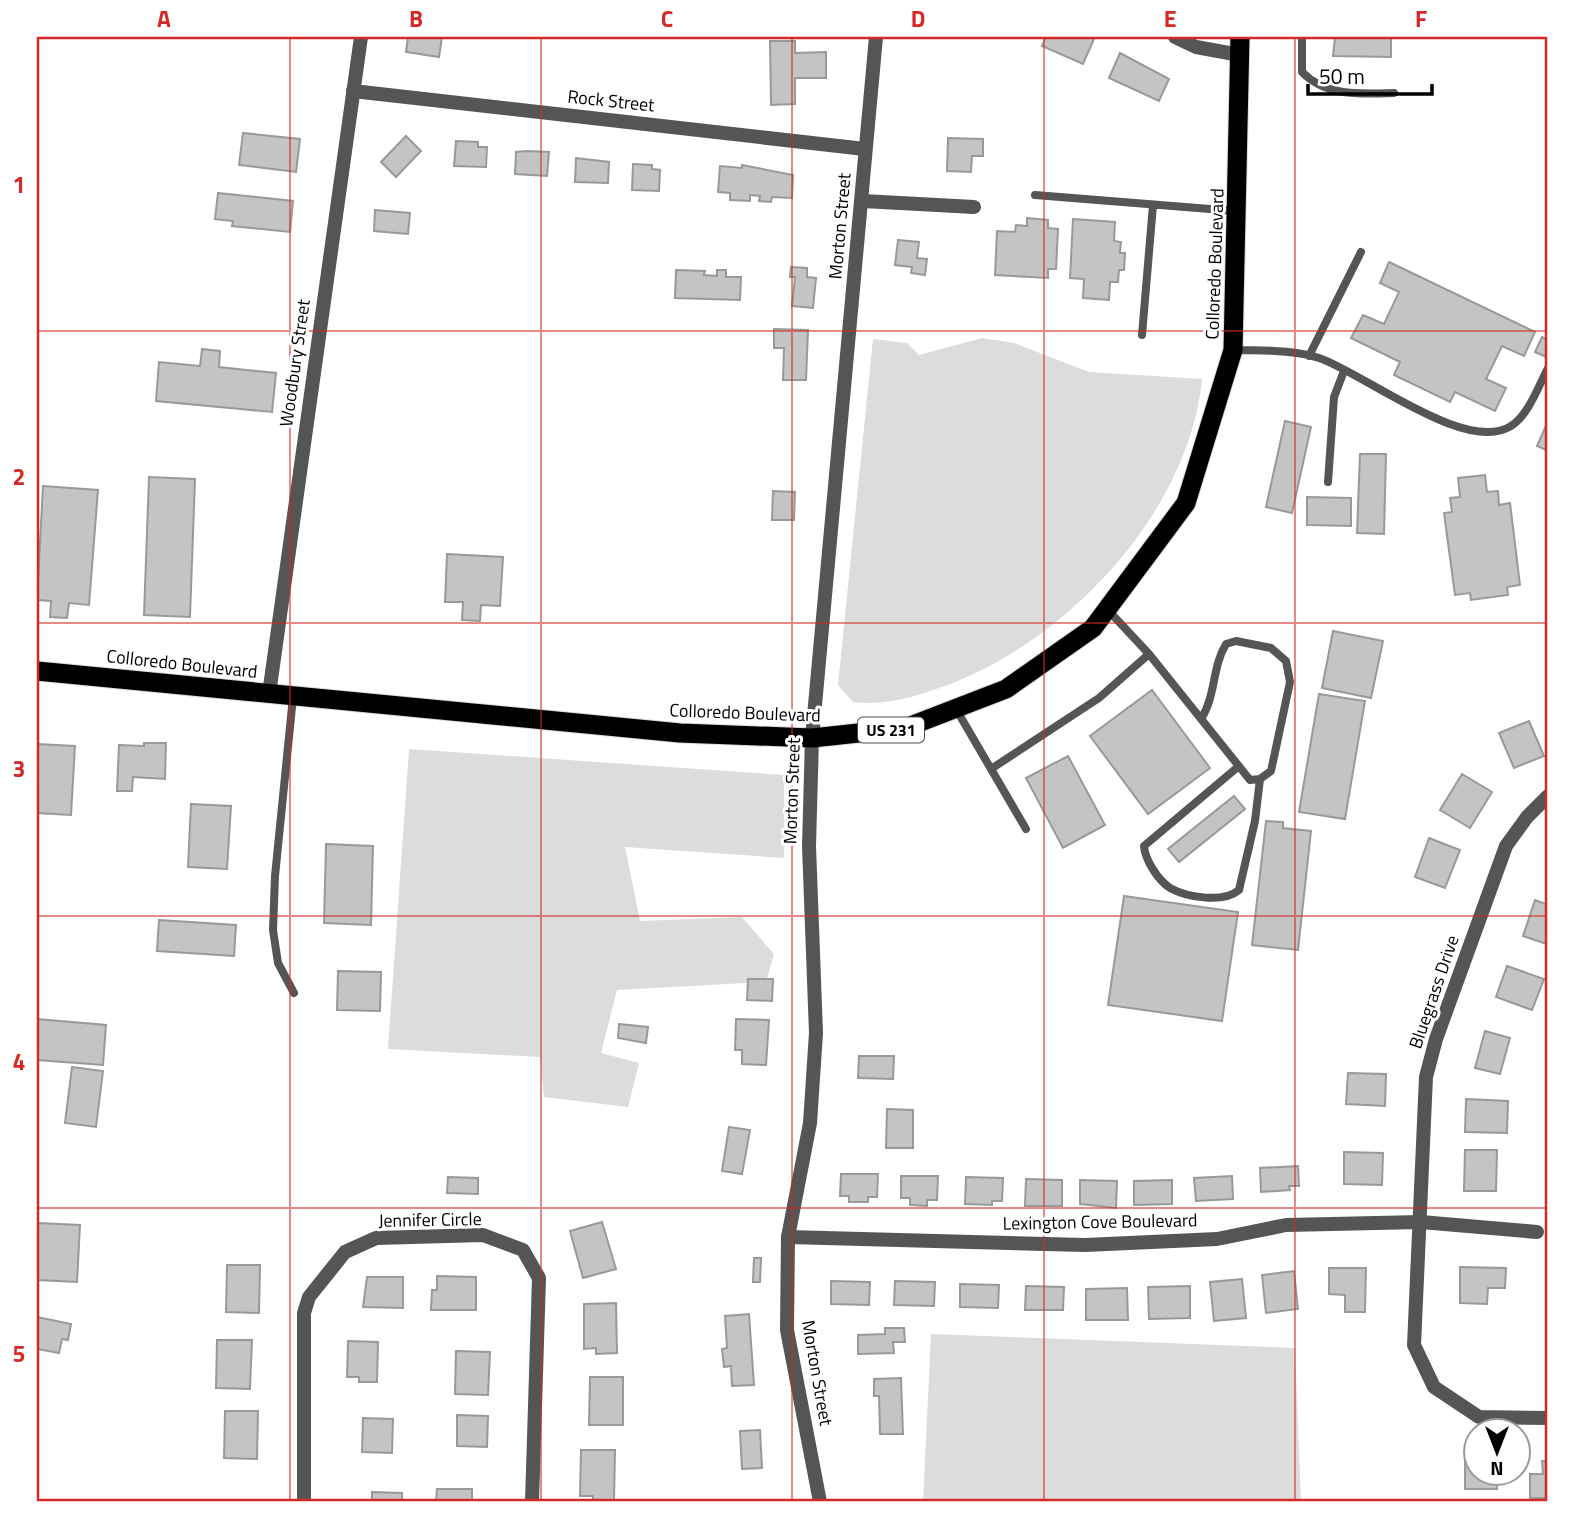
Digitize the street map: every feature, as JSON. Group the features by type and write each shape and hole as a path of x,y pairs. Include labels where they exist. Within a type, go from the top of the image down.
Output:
{"highway":[{"name":"Colloredo Boulevard","path":"37,671 680,733 812,738 905,728 1006,689 1093,628 1186,503 1233,350 1240,46"}],"street":[{"name":"Woodbury Street","path":"269,694 361,37"},
{"name":"Morton Street","path":"820,1502 787,1330 788,1237 810,1123 816,1033 809,846 812,738 876,37"},
{"path":"1175,37 1196,47 1240,46"},
{"name":"Rock Street","path":"352,92 865,149"},
{"path":"863,201 974,207"},
{"name":"Bluegrass Drive","path":"1548,796 1527,817 1506,846 1436,1039 1426,1077 1414,1345 1434,1387 1479,1417 1548,1418"},
{"name":"Lexington Cove Boulevard","path":"788,1237 1084,1245 1157,1244 1217,1239 1286,1225 1420,1222 1537,1232"},
{"name":"Jennifer Circle","path":"304,1502 304,1313 309,1297 345,1252 376,1238 483,1235 523,1250 539,1278 532,1502"}],"lane":[{"path":"1302,37 1302,72 1313,84 1349,94 1394,93"},
{"path":"1035,195 1238,211"},
{"path":"1142,335 1153,205"},
{"path":"1309,356 1361,252"},
{"path":"1233,350 1309,356 1443,422 1480,431 1500,431 1513,426 1548,368"},
{"path":"1328,482 1334,397 1344,371"},
{"path":"1107,609 1149,654 1201,719 1239,766 1250,780 1260,779 1271,771 1290,682 1286,661 1271,648 1236,641 1226,644 1221,652 1210,705 1201,719"},
{"path":"991,769 1099,698 1149,654"},
{"path":"293,696 275,876 273,930 278,962 294,993"},
{"path":"956,709 1026,829"},
{"path":"1239,766 1144,846 1145,858 1170,887 1213,899 1230,898 1239,890 1255,821 1260,779"}],"shaded area":[{"path":"982,338 1014,343 1089,372 1202,379 1192,429 1174,477 1147,523 1114,566 1077,604 1035,638 991,665 945,686 888,702 853,702 838,685 873,339 907,343 919,355"},
{"path":"409,749 784,775 784,858 625,847 640,921 742,917 774,954 766,982 617,990 601,1053 639,1063 628,1107 544,1097 540,1057 388,1049"},
{"path":"931,1334 1295,1348 1301,1502 923,1502"}],"building":[{"path":"408,37 442,37 439,57 406,52"},
{"path":"1046,37 1094,39 1083,64 1042,46"},
{"path":"1335,37 1391,37 1391,57 1333,56"},
{"path":"770,41 795,41 795,53 826,52 826,78 795,78 795,104 771,105"},
{"path":"1120,53 1169,79 1159,101 1109,78"},
{"path":"243,133 300,139 296,172 239,165"},
{"path":"406,136 421,151 396,177 381,162"},
{"path":"948,138 983,139 983,156 972,156 971,172 947,171"},
{"path":"456,141 478,142 478,147 487,147 486,167 454,166"},
{"path":"516,152 549,152 547,176 515,174"},
{"path":"576,158 609,162 608,183 575,182"},
{"path":"633,164 652,165 652,169 660,170 659,191 632,190"},
{"path":"742,165 793,175 792,198 772,197 771,202 759,201 760,196 750,195 750,201 730,200 730,193 718,192 720,166 742,168"},
{"path":"218,193 293,201 290,232 232,226 233,221 215,219"},
{"path":"375,210 410,213 408,234 374,231"},
{"path":"1027,218 1048,220 1048,228 1058,229 1056,269 1048,269 1048,278 995,275 997,231 1015,232 1016,225 1027,226"},
{"path":"1073,219 1115,222 1114,241 1121,242 1120,253 1125,253 1124,270 1119,270 1118,282 1110,282 1109,300 1083,298 1084,279 1070,278"},
{"path":"898,240 919,242 917,258 927,259 925,275 911,273 912,267 895,265"},
{"path":"1389,262 1535,332 1524,356 1502,346 1486,379 1506,388 1495,411 1455,392 1450,402 1394,375 1400,362 1351,338 1363,315 1384,324 1399,292 1380,283"},
{"path":"791,267 807,268 807,277 816,278 813,308 792,306 795,277 790,277"},
{"path":"676,270 705,271 704,275 717,276 717,270 726,270 726,277 741,277 740,300 675,298"},
{"path":"774,329 808,330 806,380 783,380 784,348 774,348"},
{"path":"1542,337 1548,340 1546,357 1535,352"},
{"path":"202,349 220,351 219,367 276,373 272,412 156,401 159,362 200,366"},
{"path":"1285,421 1311,427 1292,513 1266,507"},
{"path":"1548,421 1548,451 1537,446"},
{"path":"1360,454 1386,454 1384,534 1357,533"},
{"path":"1485,475 1487,492 1498,491 1499,505 1510,503 1520,585 1507,587 1508,595 1471,600 1470,593 1455,595 1444,513 1452,512 1450,498 1460,497 1458,478"},
{"path":"149,477 195,479 190,617 144,615"},
{"path":"43,486 98,490 89,605 69,603 67,618 50,617 51,601 37,600"},
{"path":"773,491 795,492 794,520 772,520"},
{"path":"1307,497 1351,498 1351,526 1307,525"},
{"path":"447,554 503,557 500,606 481,605 480,621 462,620 463,602 445,602"},
{"path":"1333,631 1383,641 1371,698 1322,688"},
{"path":"1152,690 1210,768 1148,814 1090,736"},
{"path":"1319,694 1365,701 1345,819 1299,812"},
{"path":"1529,721 1544,756 1514,768 1499,733"},
{"path":"144,743 166,743 165,779 133,777 132,791 117,791 119,745 144,746"},
{"path":"37,744 75,746 71,815 37,813"},
{"path":"1068,756 1105,825 1063,848 1026,778"},
{"path":"1462,774 1492,792 1470,828 1440,810"},
{"path":"1234,796 1245,809 1179,862 1168,849"},
{"path":"191,804 231,806 227,869 188,867"},
{"path":"1266,821 1283,822 1283,828 1311,831 1298,950 1252,945"},
{"path":"1429,838 1460,850 1445,888 1415,877"},
{"path":"326,844 373,846 371,925 324,923"},
{"path":"1124,896 1238,912 1222,1021 1108,1005"},
{"path":"1535,900 1548,905 1547,944 1523,936"},
{"path":"159,920 236,925 234,956 157,951"},
{"path":"1507,966 1544,979 1532,1010 1496,997"},
{"path":"338,971 381,972 380,1011 337,1010"},
{"path":"748,979 773,979 772,1001 747,1000"},
{"path":"37,1019 106,1025 103,1065 37,1060"},
{"path":"736,1019 769,1020 766,1065 742,1064 742,1050 735,1050"},
{"path":"619,1024 648,1027 646,1043 618,1038"},
{"path":"1485,1031 1510,1038 1500,1074 1475,1068"},
{"path":"859,1056 894,1056 893,1079 858,1078"},
{"path":"72,1067 103,1071 96,1127 65,1123"},
{"path":"1348,1073 1386,1074 1385,1106 1346,1104"},
{"path":"1466,1099 1508,1101 1507,1133 1465,1132"},
{"path":"887,1109 913,1110 913,1148 886,1148"},
{"path":"729,1127 750,1130 742,1174 722,1171"},
{"path":"1465,1150 1497,1150 1496,1191 1464,1191"},
{"path":"1344,1152 1383,1153 1382,1185 1344,1184"},
{"path":"1298,1166 1299,1186 1289,1186 1290,1190 1261,1192 1260,1168"},
{"path":"841,1174 878,1174 877,1197 868,1197 868,1202 849,1202 849,1196 840,1196"},
{"path":"901,1176 938,1176 937,1200 927,1200 927,1206 910,1205 910,1198 901,1198"},
{"path":"1232,1176 1233,1199 1196,1201 1194,1178"},
{"path":"448,1177 478,1178 478,1194 447,1193"},
{"path":"966,1177 1003,1178 1002,1201 992,1201 992,1205 965,1204"},
{"path":"1026,1179 1062,1180 1062,1206 1025,1206"},
{"path":"1080,1180 1117,1181 1116,1208 1080,1204"},
{"path":"1172,1180 1172,1204 1134,1205 1134,1181"},
{"path":"602,1222 616,1269 583,1278 570,1231"},
{"path":"37,1223 80,1225 77,1282 37,1280"},
{"path":"754,1258 761,1258 760,1282 753,1282"},
{"path":"227,1265 260,1265 259,1313 226,1312"},
{"path":"1460,1267 1506,1268 1505,1288 1488,1288 1487,1304 1460,1303"},
{"path":"1329,1268 1366,1268 1365,1312 1345,1312 1345,1295 1329,1294"},
{"path":"1294,1271 1298,1309 1266,1313 1262,1275"},
{"path":"437,1276 476,1277 476,1310 431,1310 432,1290 437,1290"},
{"path":"367,1277 403,1277 403,1308 363,1307"},
{"path":"1242,1279 1246,1318 1214,1321 1210,1282"},
{"path":"831,1281 870,1282 869,1305 831,1304"},
{"path":"895,1281 935,1282 934,1306 894,1305"},
{"path":"960,1284 999,1285 998,1308 960,1307"},
{"path":"1026,1286 1064,1287 1063,1310 1025,1310"},
{"path":"1190,1286 1190,1318 1149,1319 1148,1287"},
{"path":"1127,1288 1128,1320 1086,1320 1086,1289"},
{"path":"616,1303 617,1353 596,1354 596,1348 584,1349 584,1304"},
{"path":"749,1314 754,1385 732,1386 731,1366 724,1367 722,1349 727,1348 725,1316"},
{"path":"37,1317 71,1324 68,1340 62,1339 59,1353 37,1349"},
{"path":"885,1328 904,1328 905,1342 893,1342 894,1353 858,1354 858,1335 885,1334"},
{"path":"217,1340 252,1340 250,1389 216,1388"},
{"path":"348,1341 378,1342 377,1382 359,1382 359,1377 347,1377"},
{"path":"456,1351 490,1352 488,1395 455,1394"},
{"path":"590,1377 623,1377 623,1425 589,1425"},
{"path":"901,1378 903,1434 880,1434 879,1396 874,1396 874,1379"},
{"path":"225,1411 258,1411 257,1459 224,1458"},
{"path":"457,1415 488,1416 487,1447 457,1446"},
{"path":"363,1418 393,1419 392,1453 362,1452"},
{"path":"760,1430 762,1468 742,1469 740,1431"},
{"path":"581,1450 615,1450 614,1501 580,1496"},
{"path":"1542,1461 1548,1461 1548,1498 1530,1498 1532,1474 1543,1474"},
{"path":"1465,1486 1497,1486 1497,1489 1465,1489"},
{"path":"437,1489 472,1489 472,1502 436,1502"},
{"path":"372,1492 402,1493 402,1502 372,1502"}]}
